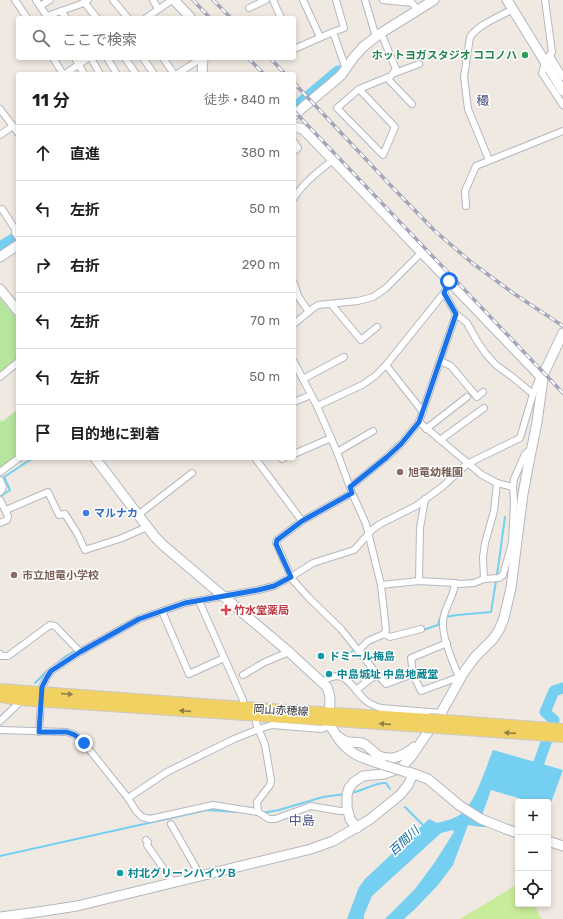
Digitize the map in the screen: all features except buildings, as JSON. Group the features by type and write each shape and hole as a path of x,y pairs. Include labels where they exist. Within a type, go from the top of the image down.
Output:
{"main road":[{"name":"岡山赤穂線","path":"0,689 41,696 331,723 426,723 441,720 464,726 563,737"},
{"name":"岡山赤穂線","path":"0,697 41,696 243,707 331,723"},
{"name":"岡山赤穂線","path":"464,726 563,729"}],"street":[{"path":"15,0 26,16"},
{"path":"36,0 46,16"},
{"path":"40,6 50,0"},
{"path":"113,0 126,16"},
{"path":"153,0 158,9"},
{"path":"149,16 173,0 189,16"},
{"path":"249,8 266,0"},
{"path":"274,0 280,16"},
{"path":"303,0 320,38"},
{"path":"296,47 344,28 336,0"},
{"path":"365,0 379,35 396,69 395,73"},
{"path":"383,0 412,3 418,10"},
{"path":"296,113 338,78 364,46 434,0"},
{"path":"507,0 547,59 563,77"},
{"path":"545,0 552,52 547,59 542,72 563,105"},
{"path":"49,16 83,2 95,16"},
{"path":"490,160 468,109 464,77 470,37 473,32 513,9"},
{"path":"61,11 65,16"},
{"path":"333,32 346,69"},
{"path":"547,59 563,91"},
{"path":"54,60 63,72"},
{"path":"76,60 83,72"},
{"path":"67,72 86,60"},
{"path":"90,60 99,72"},
{"path":"108,60 116,72"},
{"path":"126,60 135,72"},
{"path":"144,60 153,72"},
{"path":"164,60 173,72"},
{"path":"181,72 199,60"},
{"path":"202,60 202,72"},
{"path":"359,89 395,128 383,155 337,108 359,89 419,64"},
{"path":"387,78 412,104"},
{"path":"0,109 16,130"},
{"path":"0,136 13,126"},
{"path":"296,127 303,129 541,377 537,422 515,543 511,588 504,618 499,630 459,678 441,720 409,752 397,758 377,755 363,743 350,743 344,741 331,723"},
{"path":"466,206 465,191 476,166 563,131"},
{"path":"296,195 307,182 333,160"},
{"path":"2,209 16,232"},
{"path":"0,257 16,247"},
{"path":"296,322 318,306 358,301 373,297 386,288 422,253"},
{"path":"317,406 362,385 375,376 386,365 444,293 449,281"},
{"path":"0,289 16,309"},
{"path":"296,290 298,296 309,312"},
{"path":"444,293 456,314 467,323 482,348 496,365 533,394"},
{"path":"331,304 362,340 377,327"},
{"path":"413,674 386,684 341,629 309,598 291,577 276,544 277,540 302,521 351,490 401,444 419,422 456,314"},
{"path":"39,732 41,696 44,683 51,671 80,652 139,619 185,603 224,597 274,586 313,563 354,550 369,533 380,524 416,506 442,487 467,464 520,438 533,394 563,333"},
{"path":"303,379 344,357"},
{"path":"440,361 450,366 477,397 483,392"},
{"path":"0,377 16,364"},
{"path":"386,365 423,412"},
{"path":"296,366 317,406 366,524 381,585 386,630 384,634 368,641 359,650"},
{"path":"296,401 311,395"},
{"path":"426,428 467,397"},
{"path":"440,440 484,408"},
{"path":"419,422 467,464 482,475 497,483 513,487"},
{"path":"337,452 373,431"},
{"path":"296,453 331,438"},
{"path":"381,585 419,581 460,584 474,583 484,579 498,578 503,575 515,543 514,479 525,454 531,449"},
{"path":"0,472 16,460"},
{"path":"97,460 138,515 164,546 289,652 327,687 330,694 331,723 341,744 350,752 367,759 428,779 459,805 475,815 515,832"},
{"path":"256,460 302,521"},
{"path":"138,515 192,473"},
{"path":"0,480 3,487 2,491 0,492"},
{"path":"484,579 483,557 485,543 494,511 497,483"},
{"path":"6,510 48,492 59,515 65,514 77,533 85,550 122,538 148,527"},
{"path":"419,581 420,528 425,499"},
{"path":"0,500 8,516 7,520 0,523"},
{"path":"455,583 443,622 447,643 459,678"},
{"path":"199,601 243,700 243,707"},
{"path":"162,611 189,674 224,658"},
{"path":"0,654 2,656 8,656 50,624 55,626 80,652"},
{"path":"384,634 390,637 421,630"},
{"path":"447,643 411,658 413,674 421,691 459,678"},
{"path":"243,675 265,662 289,652"},
{"path":"356,690 377,674"},
{"path":"322,682 325,679 337,675 348,681 365,700 375,706 441,720"},
{"path":"0,721 17,705"},
{"path":"257,716 256,722 265,745 272,780 257,802 258,812"},
{"path":"128,798 167,772 234,739 259,729 272,725 321,728 331,723"},
{"path":"0,730 67,732 75,735 84,743 128,798 136,811 142,817 150,819 213,805 258,812 269,819 275,819 311,806 340,811 347,809"},
{"path":"357,828 350,819 347,809 347,795 349,788 354,782 363,776 384,774 401,768 411,757 423,738"},
{"path":"0,917 77,906 311,849 333,841 369,820 400,795 408,785 409,773"},
{"path":"171,824 200,876"},
{"path":"146,840 148,842 147,845 173,882"},
{"path":"551,842 563,846"}],"green space":[{"path":"0,298 16,318 16,362 0,375"},
{"path":"16,411 16,456 0,468 0,420 2,422"},
{"path":"515,886 515,907 535,907 542,919 460,919"}],"water":[{"path":"493,750 563,770 551,803 551,799 521,799 491,790 482,815 488,824 486,827 468,825 453,865 438,885 404,919 385,919 415,889 435,862 454,832 453,830 441,833 372,896 364,915 364,919 347,919 359,887 365,879 429,819 437,823 452,819 461,814 471,802"}],"waterway":[{"path":"296,106 338,71"},
{"path":"0,247 16,237"},
{"path":"1,496 10,490 4,477 30,460"},
{"path":"497,575 505,517"},
{"path":"445,617 491,612 496,581"},
{"path":"423,630 438,625 440,618 442,618"},
{"path":"341,658 354,650"},
{"path":"55,665 73,652"},
{"path":"35,683 48,670"},
{"name":"百間川","path":"526,771 538,765 554,720 545,712 554,691 563,688"},
{"path":"0,717 12,706"},
{"path":"350,793 382,783 386,783 390,789"},
{"path":"262,813 279,810 323,797 345,794"},
{"path":"405,807 424,826"},
{"path":"0,856 207,810 238,812"}],"railway":[{"path":"193,0 208,16"},
{"path":"213,0 229,16"},
{"path":"250,60 262,72"},
{"path":"272,60 283,72"},
{"path":"296,85 435,231 471,262 513,293 563,326"},
{"path":"296,113 563,393"}],"place":[{"name":"ホットヨガスタジオ ココノハ","path":"525,55"},
{"name":"旭竜幼稚園","path":"400,472"},
{"name":"マルナカ","path":"86,513"},
{"name":"市立旭竜小学校","path":"14,575"},
{"name":"竹水堂薬局","path":"226,610"},
{"name":"ドミール梅島","path":"321,656"},
{"name":"中島城址 中島地蔵堂","path":"329,674"},
{"name":"村北グリーンハイツＢ","path":"120,873"}],"district":[{"name":"穝","path":"483,100"},
{"name":"中島","path":"302,820"}],"route":[{"path":"84,743 75,735 67,732 39,732 42,687 51,671 80,652 139,619 185,603 224,597 274,586 291,577 276,544 277,540 302,521 352,493 350,487 401,444 419,422 456,314 444,293 449,281"}]}
